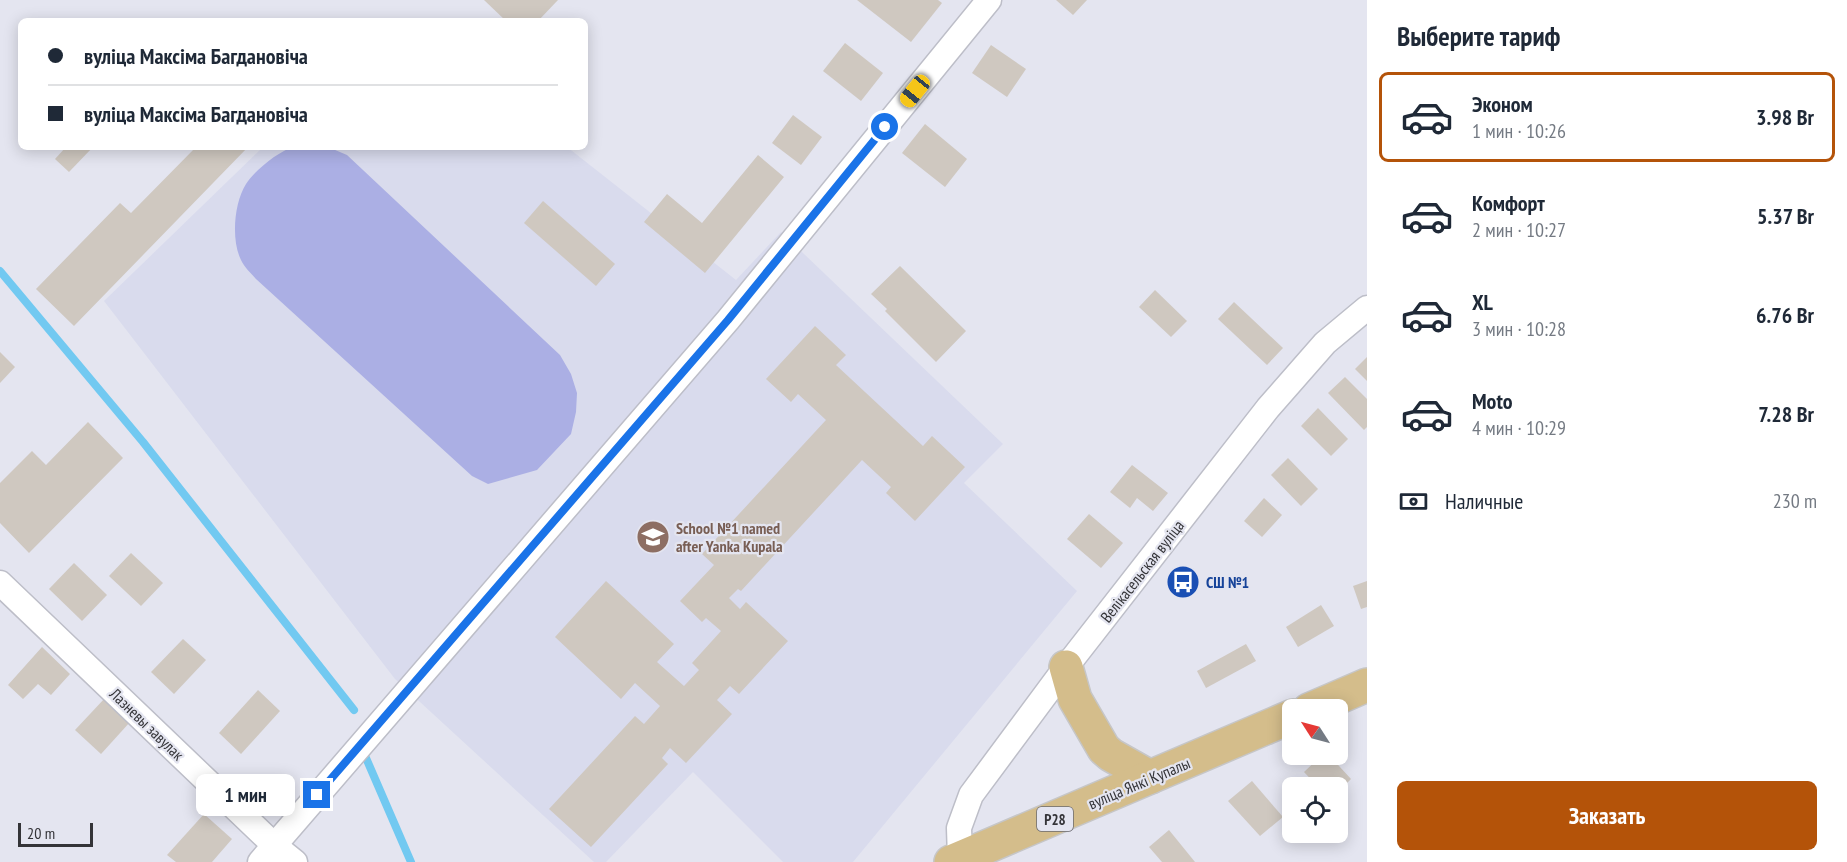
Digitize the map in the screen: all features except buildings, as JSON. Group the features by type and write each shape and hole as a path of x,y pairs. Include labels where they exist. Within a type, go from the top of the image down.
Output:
{"main road":[{"path":"1066,667 1075,699 1104,749 1150,777"},
{"path":"1335,699 1367,685"},
{"name":"вуліца Янкі Купалы","path":"958,861 1282,721"}],"street":[{"path":"267,854 728,320 989,0"},
{"name":"Велікасельская вуліца","path":"958,861 959,828 970,795 1066,667 1268,408 1325,343 1367,308"},
{"name":"Лазневы завулак","path":"0,583 267,854 295,862"}],"shaded area":[{"name":"School №1 named after Yanka Kupala","path":"260,150 571,150 736,280 781,232 1003,444 964,483 1077,591 853,862 783,862 693,772 606,862 594,862 395,679 104,301"},
{"path":"287,150 335,150 347,155 560,355 571,374 577,393 576,412 571,434 537,470 488,484 472,476 256,279 244,265 238,252 235,232 239,201 250,179"}],"waterway":[{"path":"0,271 143,442 354,710"},
{"path":"363,751 411,862"}],"place":[{"name":"School №1 named after Yanka Kupala","path":"653,537"},
{"name":"СШ №1","path":"1183,582"}],"route":[{"path":"317,795 728,320 885,127"}]}
